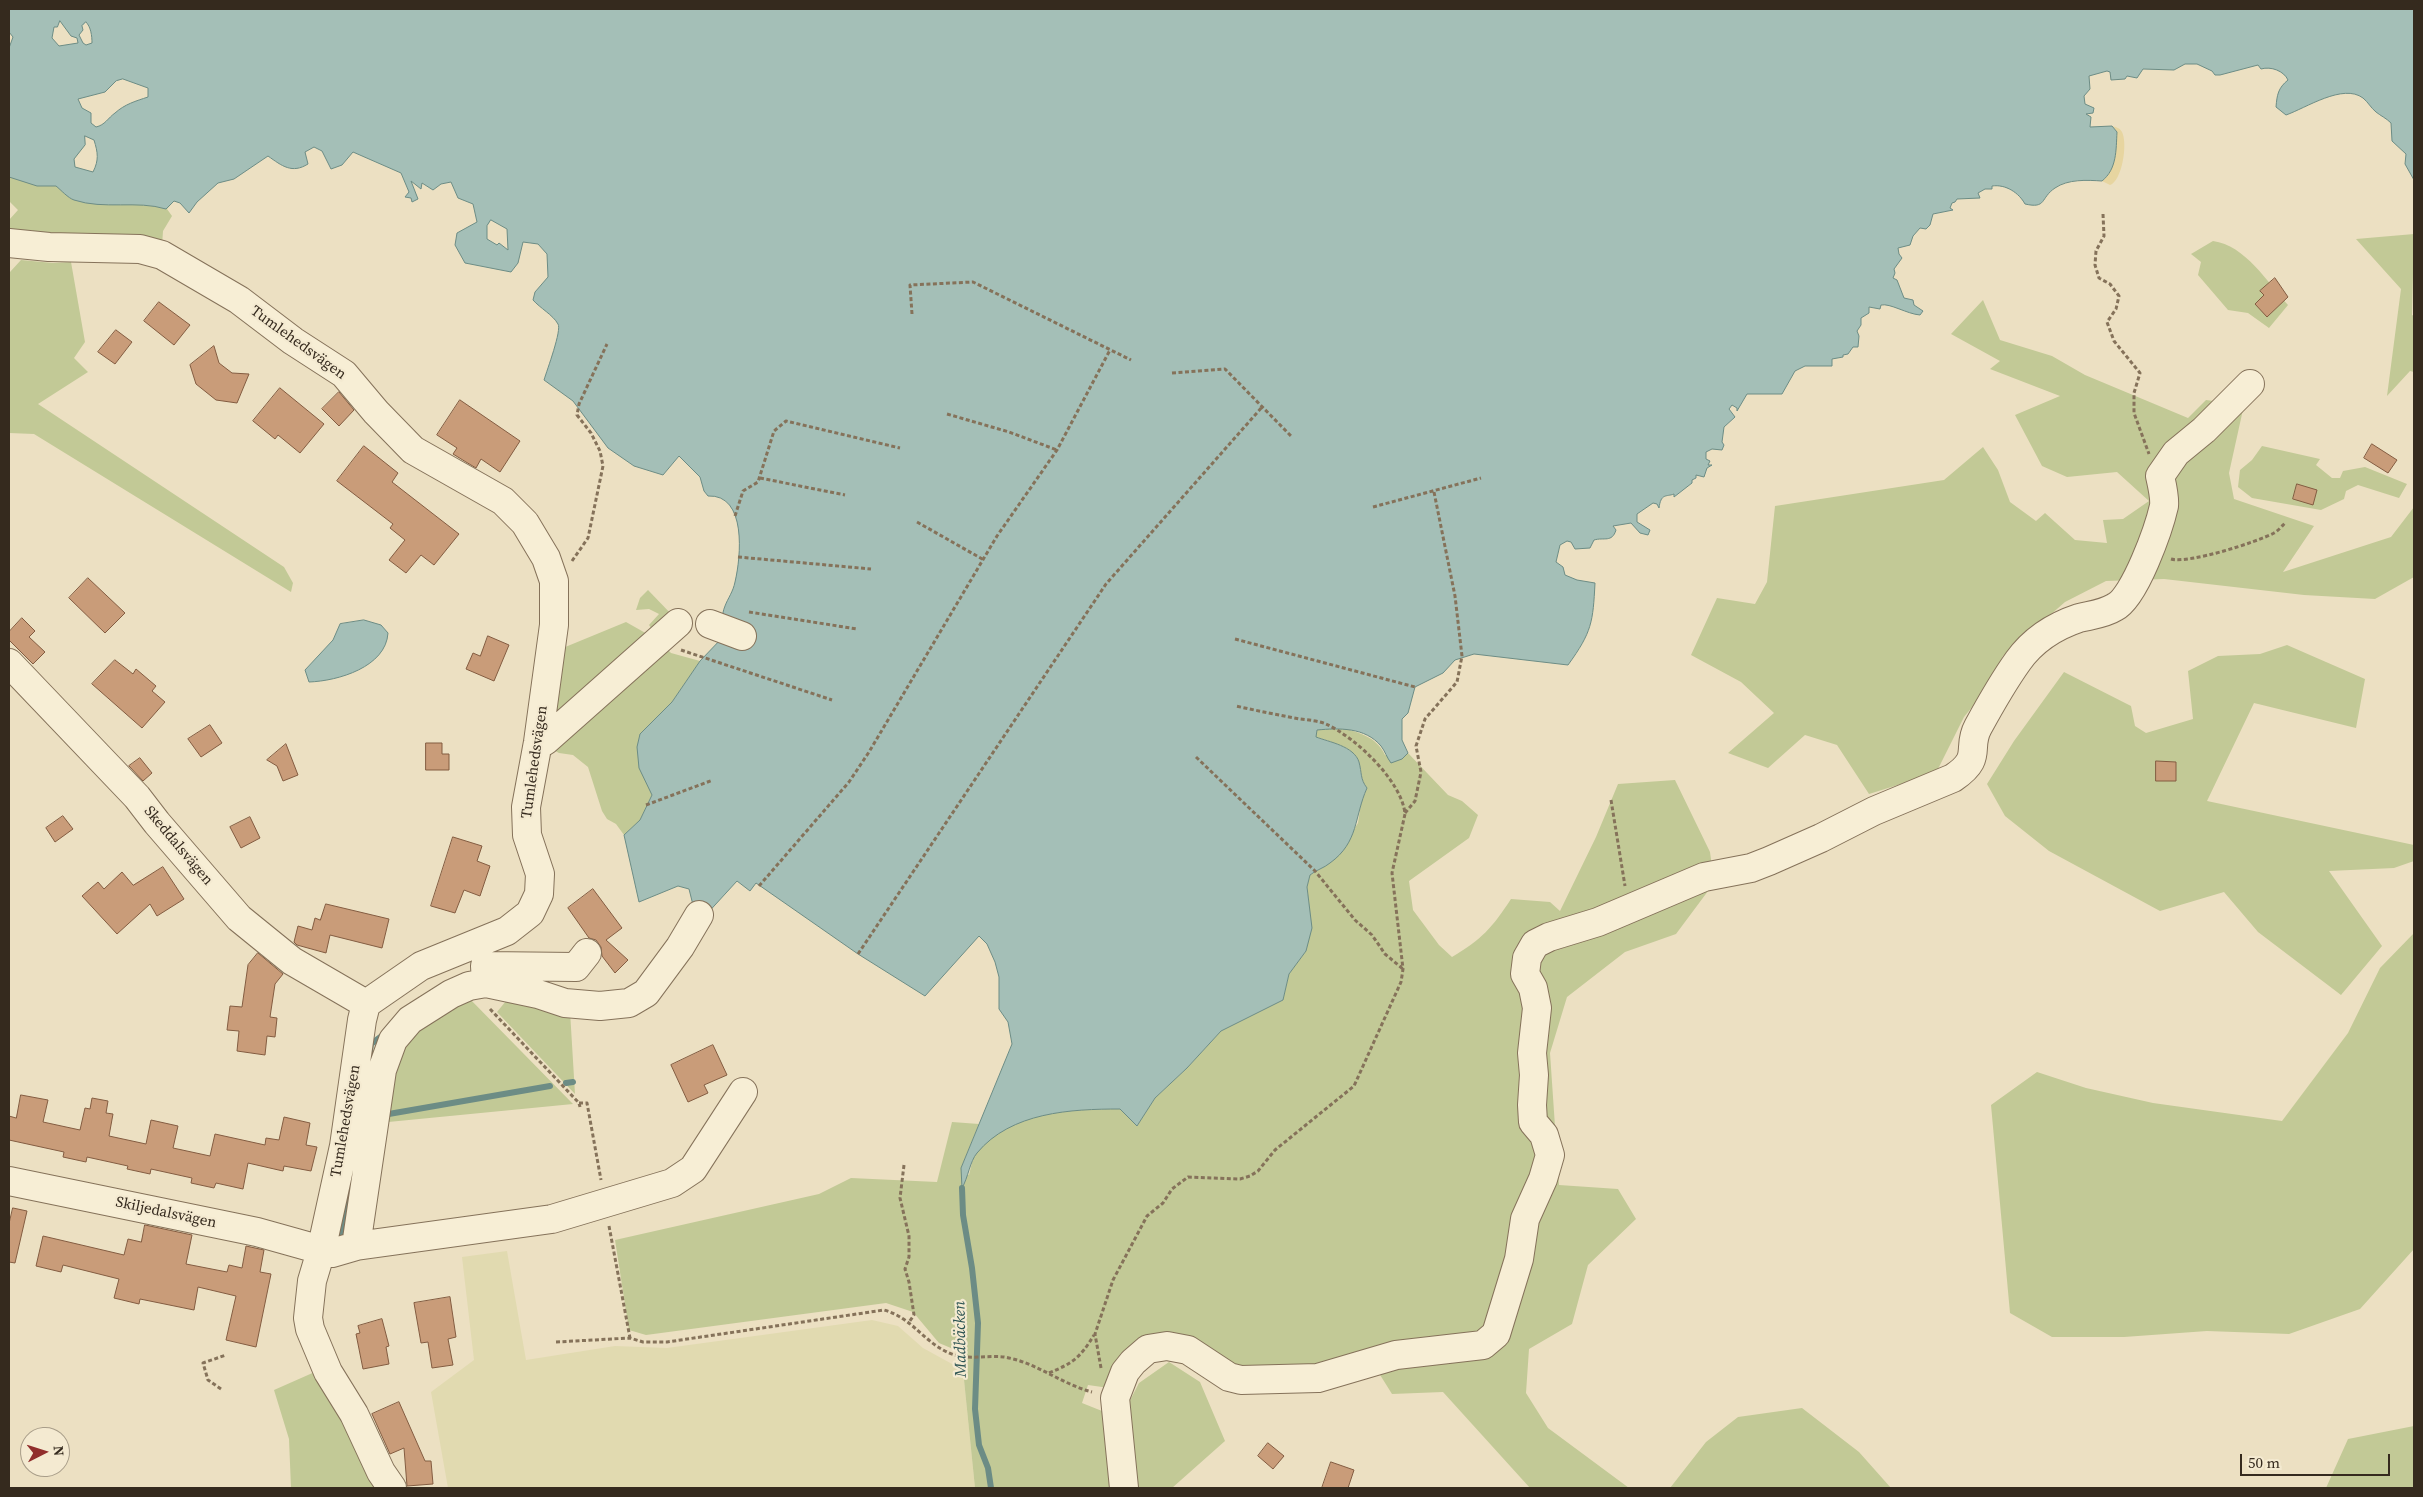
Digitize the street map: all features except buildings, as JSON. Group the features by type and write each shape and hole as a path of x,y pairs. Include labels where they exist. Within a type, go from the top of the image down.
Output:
{"street":[{"name":"Tumlehedsvägen","path":"9,243 49,247 140,249 162,255 239,300 294,341 344,374 376,412 413,450 503,501 516,512 525,523 546,558 554,581 554,625 538,742 526,807 527,835 540,874 539,894 530,913 507,931 421,966 366,1004 362,1020 344,1146 321,1251 312,1280 308,1318 310,1329 328,1372 354,1414 381,1472 392,1488"},
{"path":"1124,1488 1115,1398 1125,1372 1132,1362 1148,1350 1167,1346 1188,1350 1229,1377 1241,1380 1274,1380 1327,1376 1396,1355 1467,1348 1483,1345 1491,1340 1501,1322 1519,1259 1525,1219 1543,1179 1550,1155 1544,1135 1533,1122 1532,1053 1537,1008 1533,988 1526,974 1527,958 1535,944 1549,937 1598,922 1704,876 1751,868 1769,862 1874,811 1953,778 1962,772 1972,759 1977,729 2018,661 2034,643 2058,626 2117,607 2128,597 2133,589 2164,504 2160,476 2176,453 2204,430 2250,384"},
{"path":"710,624 741,623"},
{"path":"538,742 545,740 675,635"},
{"name":"Skeddalsvägen","path":"9,663 137,797 239,918 292,961 366,1004"},
{"path":"356,1246 376,1099 382,1070 394,1040 410,1020 421,1012 477,985 538,994 565,1003 600,1006 629,1003 646,993 680,947 699,915"},
{"path":"477,985 485,966 576,967 587,953"},
{"name":"Skiljedalsvägen","path":"9,1181 257,1232 332,1254 356,1246 552,1218 672,1183 694,1169 743,1092"}],"path":[{"path":"2103,214 2104,236 2096,251 2095,265 2099,278 2110,284 2119,296 2116,309 2107,322 2114,341 2140,373 2134,393 2134,413 2144,445 2160,476"},
{"path":"912,314 910,285 973,282 1131,360"},
{"path":"588,538 603,466 600,451 590,432 577,415 579,404 607,344"},
{"path":"759,886 849,782 869,752 997,536 1057,450 1110,350"},
{"path":"1172,373 1225,369 1291,436"},
{"path":"858,954 1106,584 1263,406"},
{"path":"947,414 1009,432 1057,450"},
{"path":"735,516 743,491 758,482 774,432 786,421 900,448"},
{"path":"759,478 845,495"},
{"path":"1372,507 1481,478"},
{"path":"1405,814 1415,800 1421,772 1416,746 1425,718 1457,682 1462,656 1455,596 1434,492"},
{"path":"917,522 984,560"},
{"path":"2149,547 2163,557 2178,561 2198,558 2265,537 2276,532 2285,523"},
{"path":"738,557 871,569"},
{"path":"741,623 857,629"},
{"path":"675,635 832,700"},
{"path":"1235,639 1415,687"},
{"path":"1048,1373 1073,1362 1083,1354 1095,1334 1113,1280 1146,1216 1163,1203 1172,1189 1188,1177 1240,1179 1250,1176 1258,1171 1275,1150 1354,1086 1401,982 1403,969 1392,873 1405,814 1404,806 1390,780 1378,764 1325,724 1236,706"},
{"path":"1196,757 1315,871 1355,920 1372,935 1385,954 1403,969"},
{"path":"646,805 713,780"},
{"path":"1611,800 1628,909"},
{"path":"477,985 579,1103 580,1107"},
{"path":"904,1165 900,1198 909,1236 909,1250 905,1269 914,1315 909,1322"},
{"path":"556,1342 630,1338 643,1342 667,1342 884,1310 898,1314 948,1353 1019,1360 1080,1389 1115,1398"},
{"path":"1095,1334 1103,1373"},
{"path":"221,1389 208,1380 203,1362 226,1355"}],"shaded area":[{"path":"507,1251 526,1360 615,1346 667,1348 872,1320 898,1326 923,1348 963,1370 975,1488 448,1488 431,1392 474,1360 462,1257"}],"green space":[{"path":"72,119 89,137 85,136 85,145 74,159 75,167 159,193 180,203 174,201 167,209 172,216 163,231 162,246 55,241 31,230 9,235 9,220 18,210 9,201 9,142"},
{"path":"2414,234 2412,315 2414,316 2414,372 2410,371 2387,396 2401,289 2356,239"},
{"path":"2213,241 2225,244 2246,257 2288,305 2269,328 2248,313 2228,310 2198,275 2201,262 2191,254"},
{"path":"21,260 53,263 71,262 85,342 74,358 88,372 38,404 284,567 293,583 291,592 34,434 9,433 10,272"},
{"path":"1983,300 2000,340 2052,356 2085,375 2188,418 2206,400 2244,405 2229,473 2234,499 2314,526 2283,572 2391,537 2414,507 2414,577 2375,599 2304,595 2164,579 2106,581 2065,602 2003,656 1981,696 1964,717 1936,773 1869,794 1837,745 1805,735 1768,768 1728,753 1774,713 1741,682 1691,655 1717,598 1755,604 1767,582 1775,506 1944,480 1983,447 1998,470 2010,502 2036,521 2045,513 2075,540 2107,543 2103,520 2123,519 2149,501 2117,472 2067,477 2042,466 2015,415 2060,396 1990,369 2000,361 1951,334"},
{"path":"2262,446 2320,459 2316,465 2332,478 2340,478 2343,471 2365,467 2407,484 2399,498 2358,485 2346,491 2344,499 2321,510 2252,498 2238,487 2240,470 2252,460"},
{"path":"648,590 674,617 667,649 671,653 700,661 672,702 640,734 652,795 640,820 624,835 616,824 607,819 602,811 588,767 573,755 559,753 546,746 558,650 626,622 649,635 654,632 649,625 659,614 649,609 636,610 640,598"},
{"path":"2287,645 2365,679 2356,728 2254,703 2207,801 2414,845 2414,861 2394,868 2329,871 2382,946 2341,995 2258,932 2224,892 2160,911 2049,851 2005,816 1987,784 2014,741 2064,672 2131,706 2135,726 2146,733 2193,719 2188,671 2218,656 2260,654"},
{"path":"1340,727 1372,739 1385,755 1402,759 1408,753 1448,795 1462,801 1478,815 1469,838 1409,881 1413,910 1439,945 1452,957 1486,932 1511,899 1550,902 1560,911 1596,837 1618,784 1675,780 1710,852 1714,883 1676,934 1625,952 1567,997 1550,1053 1559,1185 1618,1189 1636,1219 1588,1265 1572,1324 1529,1349 1526,1393 1548,1428 1629,1488 1530,1488 1443,1392 1392,1394 1367,1354 1331,1369 1244,1372 1183,1340 1109,1388 1088,1385 1082,1403 1107,1413 1124,1412 1139,1383 1169,1362 1200,1382 1225,1441 1172,1488 975,1488 963,1370 958,1351 939,1343 913,1312 886,1303 646,1335 629,1330 615,1240 819,1194 851,1178 937,1182 952,1122 979,1124 961,1168 969,1175 976,1153 990,1139 1006,1128 1042,1115 1082,1110 1120,1109 1137,1126 1155,1098 1187,1068 1221,1031 1283,1000 1289,974 1306,951 1309,907 1307,887 1310,875 1330,863 1339,853 1358,823 1361,803 1367,788 1362,779 1359,762 1352,752 1340,745 1315,737 1317,729"},
{"path":"2414,933 2414,1249 2360,1309 2289,1334 2207,1331 2124,1337 2052,1337 2010,1313 1991,1105 2037,1072 2086,1088 2153,1103 2282,1121 2348,1033 2380,968"},
{"path":"467,996 573,1104 378,1123 405,1035"},
{"path":"510,996 570,1011 575,1094 497,1012"},
{"path":"317,1371 381,1488 291,1488 289,1439 274,1390"},
{"path":"1802,1408 1859,1452 1891,1488 1670,1488 1706,1442 1738,1417"},
{"path":"2414,1426 2414,1488 2326,1488 2348,1439"}],"sand":[{"path":"2112,126 2121,131 2124,138 2124,153 2118,177 2110,185 2102,181 2108,176 2117,132"}],"water":[{"path":"9,9 2414,9 2414,180 2405,164 2406,154 2392,141 2391,123 2374,110 2363,98 2355,94 2345,93 2324,98 2286,115 2276,107 2279,92 2288,80 2280,72 2269,68 2261,69 2258,65 2220,75 2215,75 2212,71 2197,64 2185,64 2174,70 2143,69 2137,78 2127,76 2125,79 2111,80 2110,72 2107,71 2089,76 2090,89 2084,96 2085,104 2094,108 2093,113 2086,114 2091,117 2090,127 2112,126 2117,132 2113,165 2111,171 2102,181 2084,180 2060,185 2050,192 2043,202 2037,205 2025,204 2016,193 2007,188 1992,186 1992,189 1985,189 1978,193 1980,198 1957,199 1950,208 1953,210 1933,214 1930,225 1926,229 1920,228 1913,236 1910,245 1898,248 1902,258 1894,269 1893,278 1897,280 1904,298 1913,300 1914,305 1923,311 1920,315 1885,305 1881,305 1880,309 1869,307 1869,313 1861,318 1861,325 1857,331 1859,336 1858,347 1853,347 1843,357 1832,359 1832,366 1805,366 1795,371 1782,394 1747,394 1737,411 1737,408 1732,405 1729,409 1735,417 1724,427 1722,442 1724,445 1722,450 1712,449 1706,452 1706,459 1710,461 1708,465 1712,465 1707,468 1704,477 1696,475 1692,483 1674,497 1674,494 1663,498 1659,508 1657,504 1653,503 1637,514 1637,522 1650,530 1648,535 1640,533 1631,523 1613,526 1616,530 1612,537 1594,540 1590,548 1575,549 1571,542 1567,541 1560,545 1556,562 1563,567 1565,575 1577,580 1595,583 1590,626 1582,644 1568,665 1474,654 1455,660 1443,673 1415,687 1408,713 1402,719 1402,740 1408,753 1402,759 1391,763 1381,746 1367,735 1343,729 1317,730 1316,737 1340,745 1352,752 1359,762 1362,779 1367,788 1355,828 1346,846 1330,863 1310,875 1307,887 1312,928 1306,951 1289,974 1283,1000 1221,1031 1187,1068 1155,1098 1137,1126 1120,1109 1062,1112 1024,1121 991,1139 977,1153 962,1188 961,1168 1012,1044 1008,1022 999,1009 999,977 995,962 987,944 979,936 925,996 858,954 756,883 750,891 737,881 704,917 695,913 689,889 678,886 639,902 624,835 640,820 652,795 639,768 637,747 640,734 672,702 700,661 723,637 723,613 733,589 739,558 738,529 730,505 721,498 708,496 704,491 700,477 679,456 663,475 634,466 608,448 573,401 544,380 559,328 553,318 533,300 535,292 548,277 547,254 538,244 523,242 518,263 511,272 465,263 455,245 457,233 477,222 473,204 458,198 451,182 441,184 433,190 422,183 421,189 411,181 418,199 412,202 411,198 405,197 409,192 401,173 353,152 342,165 331,169 322,151 314,147 305,152 308,164 297,168 287,168 268,156 234,179 218,183 197,202 189,213 180,203 174,201 166,209 144,205 85,203 72,199 56,186 37,186 9,177 9,48 13,37 9,32","holes":["60,21 71,36 77,38 78,43 59,46 52,38 54,27 57,27","86,22 88,24 92,43 86,45 83,43 79,35 83,30 82,26","123,79 148,88 148,97 123,107 104,123 96,127 91,123 91,113 82,108 78,99 105,92 116,81","85,136 94,140 97,156 93,172 75,167 74,159 85,145","491,220 507,229 508,250 499,243 497,245 487,239 487,226"]},
{"path":"364,620 381,625 388,633 385,645 379,655 359,670 333,679 309,682 305,670 333,640 340,624"}],"waterway":[{"path":"370,1051 371,1044 386,1033"},
{"path":"566,1083 573,1082"},
{"path":"383,1115 550,1086"},
{"path":"342,1235 350,1180"},
{"name":"Madbäcken","path":"962,1188 963,1215 972,1268 978,1323 975,1409 979,1445 988,1468 991,1488"}]}
